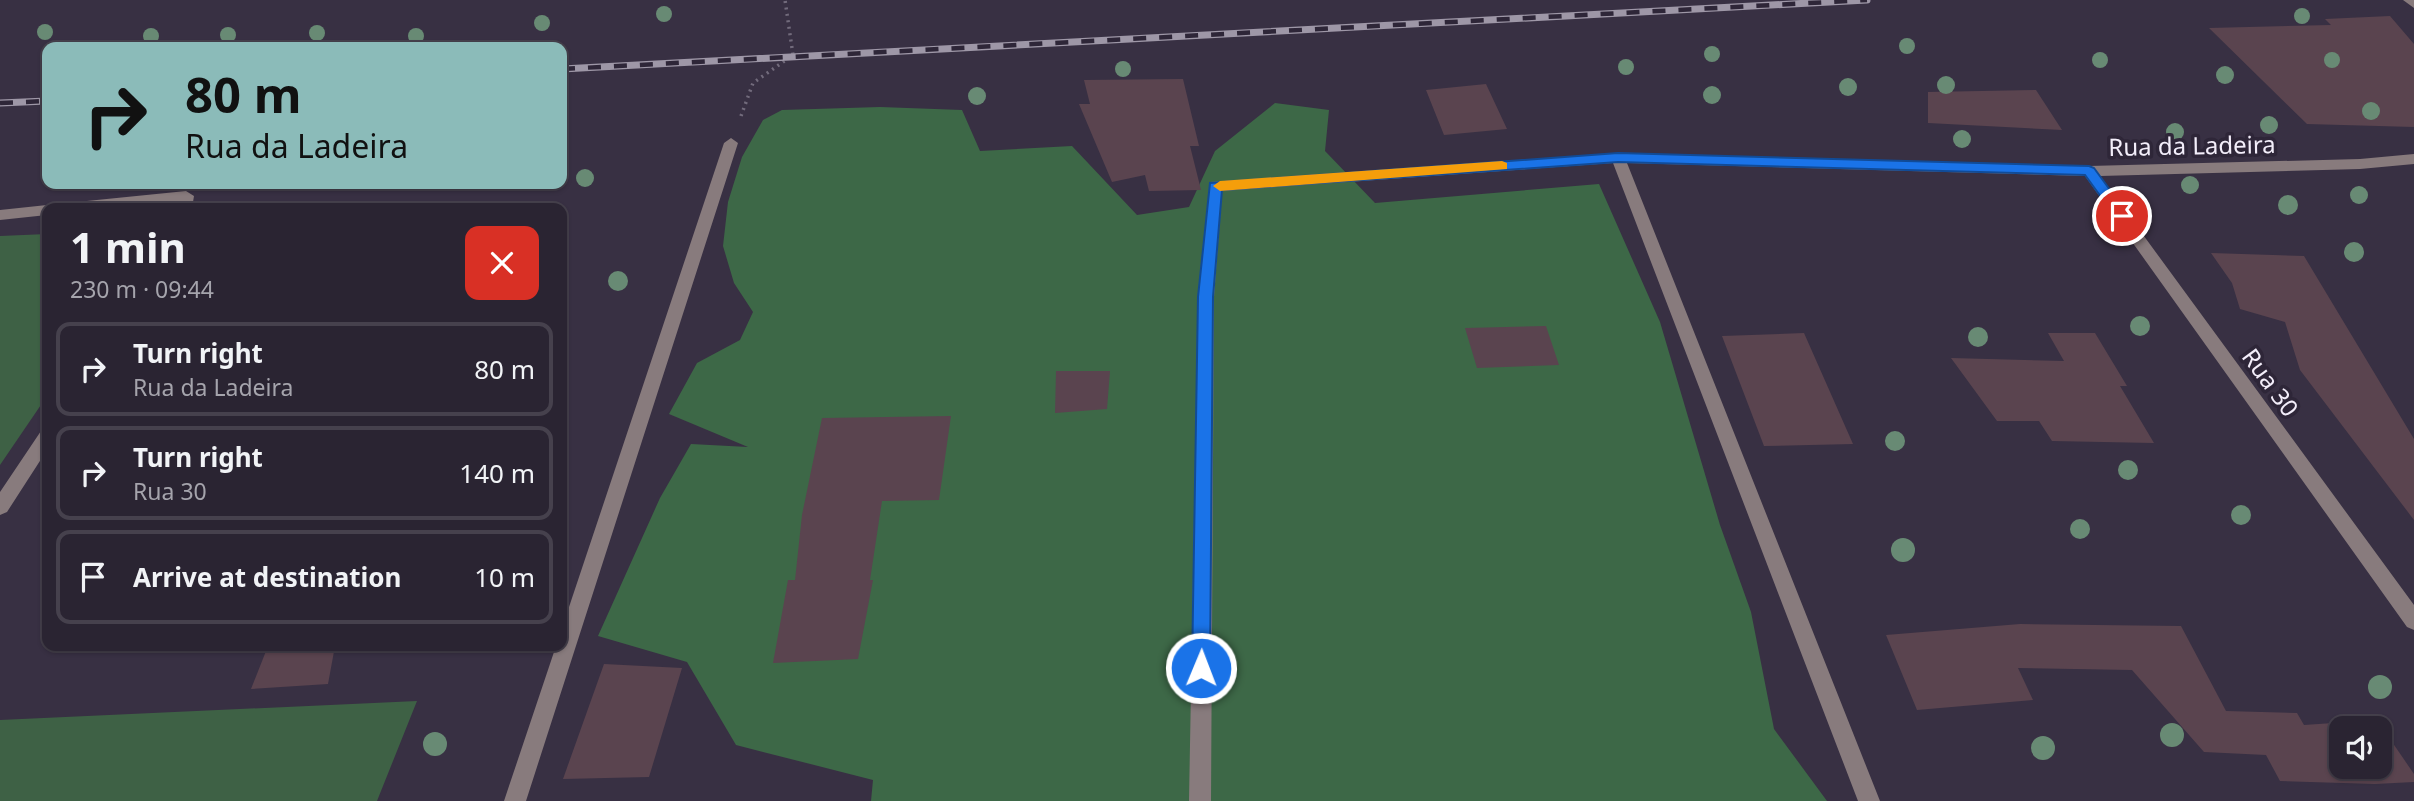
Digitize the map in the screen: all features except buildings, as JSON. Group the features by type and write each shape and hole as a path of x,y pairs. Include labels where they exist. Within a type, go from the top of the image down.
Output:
{"street":[{"path":"2410,0 2414,4"},
{"path":"567,643 731,143"},
{"path":"1618,158 1869,801"},
{"name":"Rua da Ladeira","path":"1199,801 1206,297 1215,186 1618,158 2089,171 2360,164 2414,159"},
{"name":"Rua 30","path":"2089,171 2414,621"},
{"path":"117,203 186,196 185,203"},
{"path":"0,215 42,211"},
{"path":"0,506 42,443"},
{"path":"515,801 564,651"}],"path":[{"path":"731,143 753,83 793,55 785,0"}],"green space":[{"path":"1275,103 1329,110 1325,151 1375,203 1599,184 1660,322 1720,525 1751,612 1774,729 1827,801 871,801 873,780 736,745 687,662 598,636 660,498 691,444 748,447 669,414 697,363 740,340 753,312 734,283 723,246 728,202 742,157 763,120 782,110 880,107 962,110 980,151 1072,146 1137,215 1189,207 1215,151"},
{"path":"42,234 42,403 0,465 0,236"},
{"path":"417,701 377,801 0,801 0,720"}],"railway":[{"path":"567,69 1867,0"},
{"path":"0,103 42,101"}],"slow traffic":[{"path":"1220,186 1502,166"}],"route":[{"path":"1201,668 1206,297 1215,186 1618,158 2089,171 2122,216"}]}
